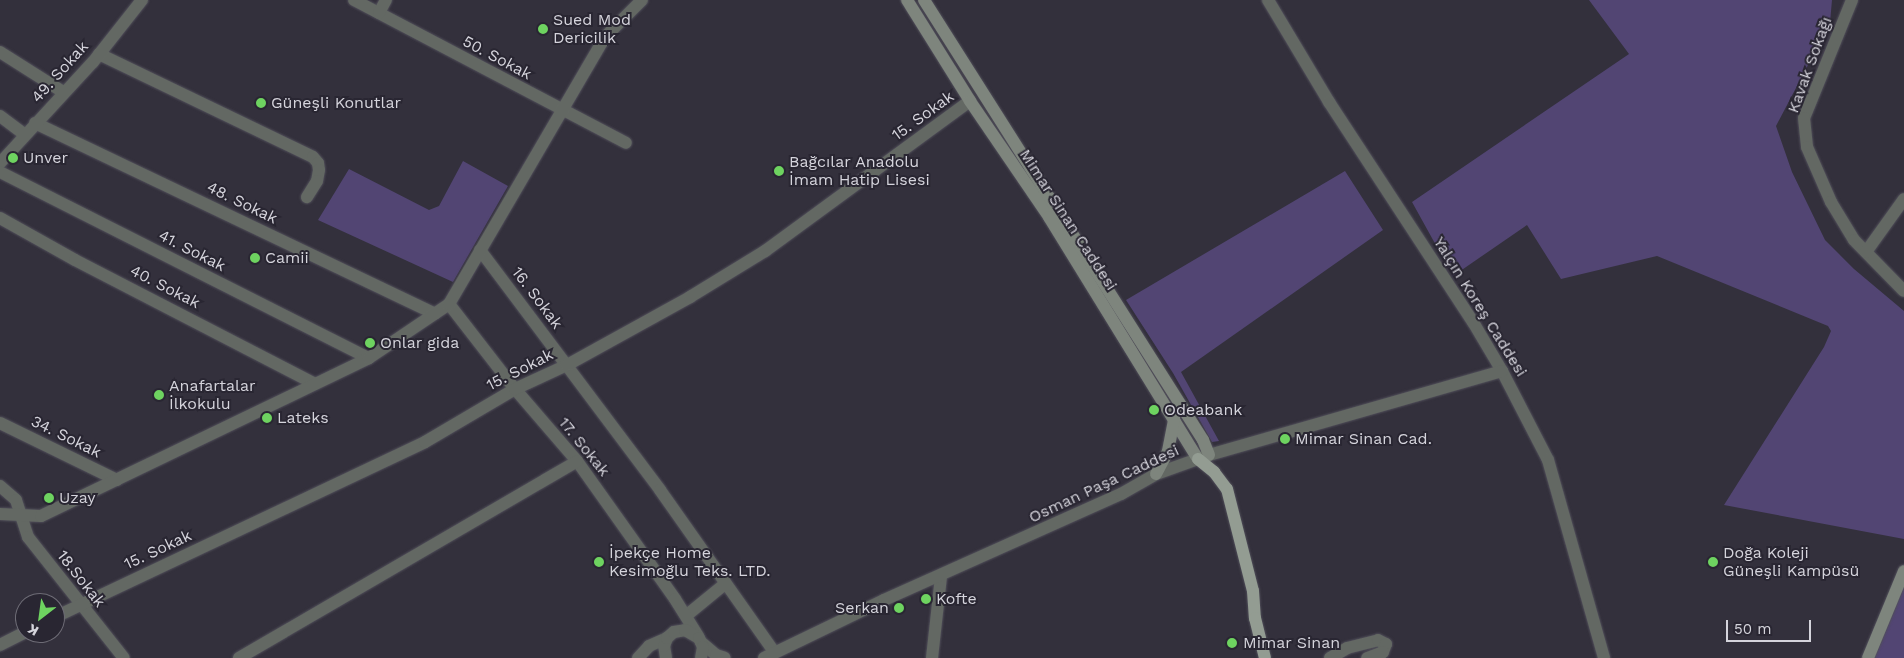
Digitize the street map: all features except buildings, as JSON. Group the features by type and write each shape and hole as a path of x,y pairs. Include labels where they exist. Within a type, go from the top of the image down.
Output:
{"main road":[{"name":"Mimar Sinan Caddesi","path":"907,0 970,101 1049,217 1174,419 1204,457"},
{"name":"Mimar Sinan Caddesi","path":"924,0 1203,440 1204,457"},
{"path":"1156,474 1168,451 1174,419"},
{"path":"1204,457 1227,489 1250,581 1255,618 1265,658"},
{"path":"1868,658 1904,571"}],"street":[{"name":"49. Sokak","path":"0,163 99,54 141,0"},
{"name":"50. Sokak","path":"354,0 626,143"},
{"path":"379,14 386,0"},
{"path":"0,514 41,516 369,358 449,304 605,37 642,0"},
{"name":"Yalçın Koreş Caddesi","path":"1268,0 1329,102 1473,322 1502,371 1548,460 1604,658"},
{"name":"Kavak Sokağı","path":"1852,0 1804,118 1807,147 1831,202 1854,240 1904,291"},
{"path":"0,52 63,92"},
{"path":"99,54 312,157 318,163 320,170 307,197"},
{"name":"15. Sokak","path":"65,612 424,442 515,389 567,365 690,297 764,251 970,101"},
{"path":"0,116 25,134"},
{"name":"48. Sokak","path":"35,123 436,314"},
{"name":"41. Sokak","path":"0,172 369,358"},
{"path":"1866,252 1904,198"},
{"name":"40. Sokak","path":"0,218 75,260 315,384"},
{"name":"16. Sokak","path":"480,250 660,490 726,584 770,656"},
{"name":"17. Sokak","path":"449,304 515,389 577,461 687,616 700,640"},
{"name":"Osman Paşa Caddesi","path":"770,656 884,600 941,577 1121,494 1156,474 1204,457 1502,371"},
{"name":"34. Sokak","path":"0,423 117,480"},
{"path":"239,658 577,461"},
{"name":"18.Sokak","path":"0,486 16,500 28,537 80,605 124,658"},
{"path":"932,658 941,577"},
{"path":"687,616 726,584"},
{"path":"666,658 664,646 678,617 675,599"},
{"path":"638,658 649,646 684,630 700,640 716,655 725,658"},
{"path":"0,645 15,637"},
{"path":"700,640 701,658"},
{"path":"1330,658 1347,648 1378,640 1386,644 1383,652 1367,658"}],"shaded area":[{"path":"1589,0 1832,0 1830,23 1776,126 1792,172 1825,240 1854,269 1904,311 1904,539 1724,505 1824,347 1831,331 1828,326 1657,256 1561,279 1527,225 1453,276 1412,202 1629,54"},
{"path":"463,161 508,186 453,282 318,220 349,169 429,210 439,206"},
{"path":"1345,171 1383,230 1181,372 1219,441 1212,442 1173,373 1126,300"},
{"path":"1904,584 1904,658 1874,658"}],"place":[{"name":"Sued Mod Dericilik","path":"543,29"},
{"name":"Güneşli Konutlar","path":"261,103"},
{"name":"Unver","path":"13,158"},
{"name":"Bağcılar Anadolu İmam Hatip Lisesi","path":"779,171"},
{"name":"Camii","path":"255,258"},
{"name":"Onlar gida","path":"370,343"},
{"name":"Anafartalar İlkokulu","path":"159,395"},
{"name":"Odeabank","path":"1154,410"},
{"name":"Lateks","path":"267,418"},
{"name":"Mimar Sinan Cad.","path":"1285,439"},
{"name":"Uzay","path":"49,498"},
{"name":"İpekçe Home Kesimoğlu Teks. LTD.","path":"599,562"},
{"name":"Doğa Koleji Güneşli Kampüsü","path":"1713,562"},
{"name":"Kofte","path":"926,599"},
{"name":"Serkan","path":"899,608"},
{"name":"Mimar Sinan","path":"1232,643"}]}
